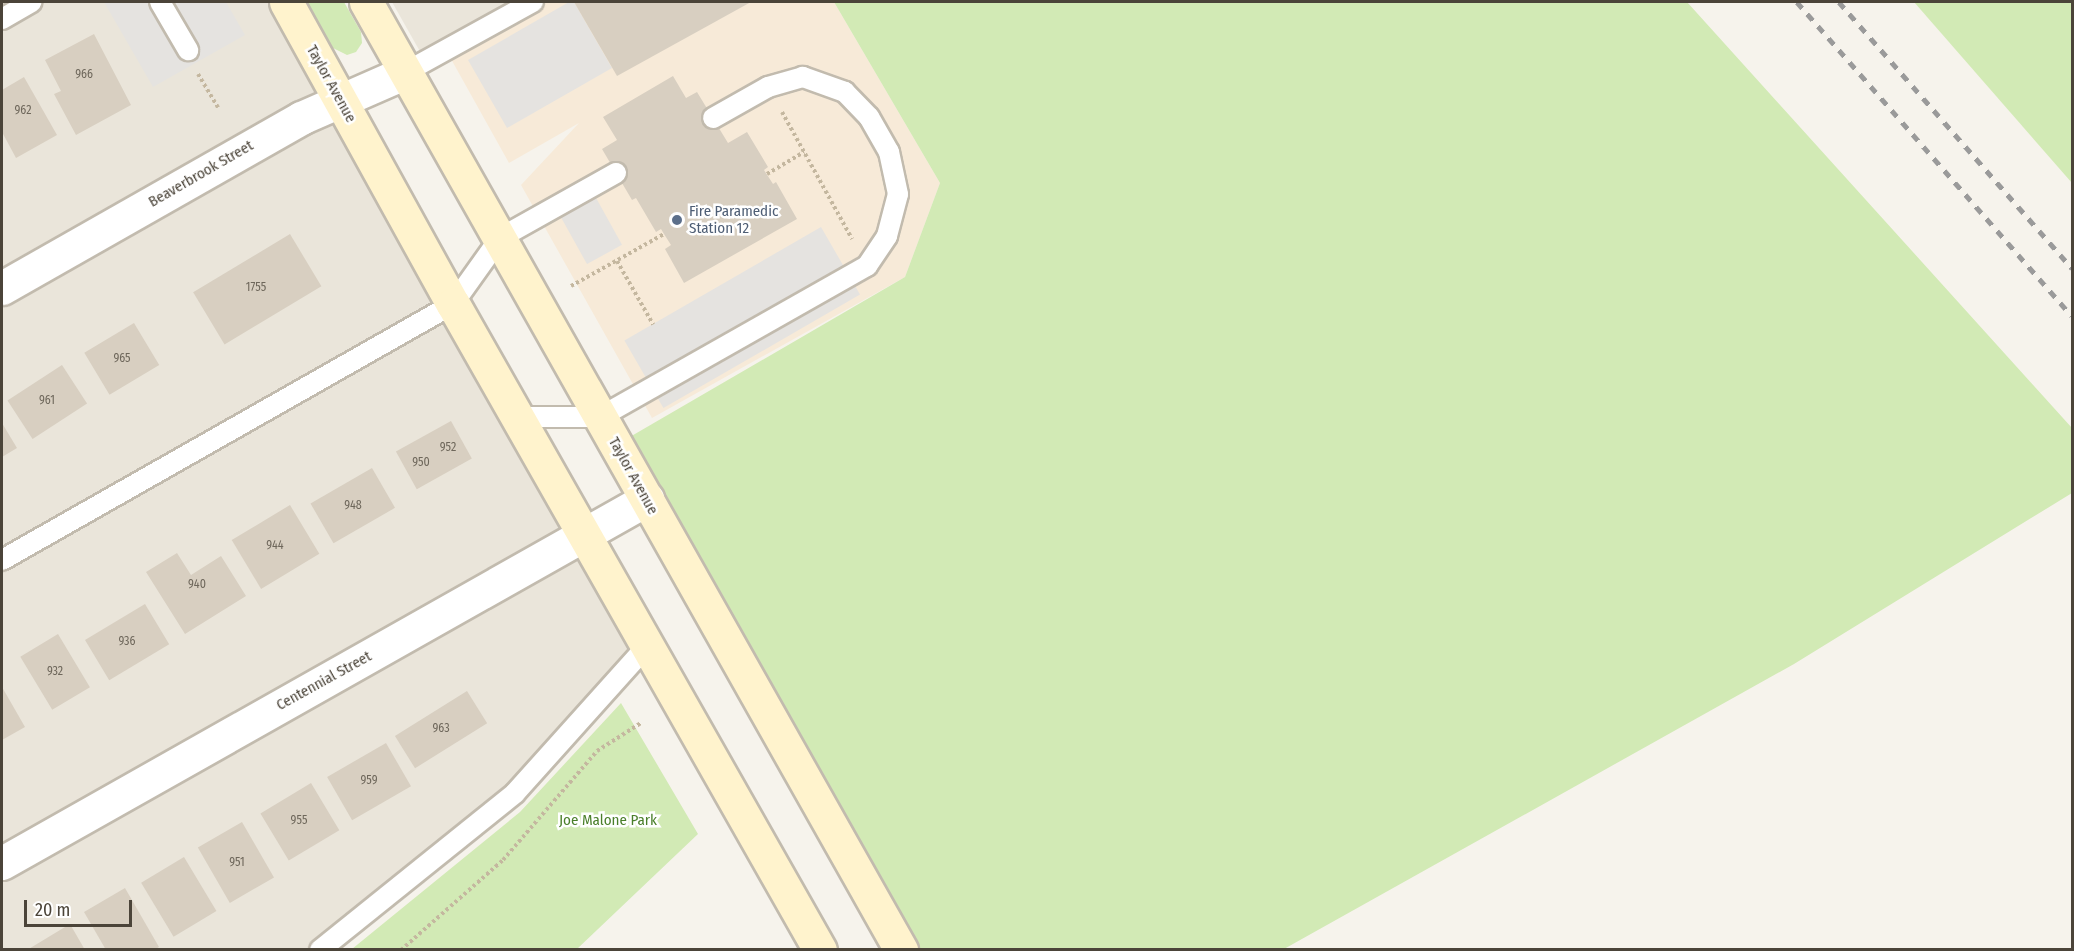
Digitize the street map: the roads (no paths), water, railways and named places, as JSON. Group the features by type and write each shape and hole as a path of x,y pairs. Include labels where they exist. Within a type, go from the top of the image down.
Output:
{"main road":[{"name":"Taylor Avenue","path":"286,2 813,947"},
{"name":"Taylor Avenue","path":"366,2 901,950"}],"street":[{"name":"Beaverbrook Street","path":"2,288 301,118 406,72"},
{"name":"Centennial Street","path":"2,863 646,499"}],"lane":[{"path":"2,19 32,2"},
{"path":"160,2 190,58"},
{"path":"406,72 533,2"},
{"path":"517,417 600,417 867,266 887,236 898,194 889,152 869,117 845,92 803,77 768,87 713,118"},
{"path":"2,560 453,304 500,238 616,172"},
{"path":"320,950 515,794 647,646"}],"railway":[{"path":"1797,2 2072,316"},
{"path":"1839,2 2072,268"}],"place":[{"name":"Fire Paramedic Station 12","path":"677,220"}],"park label":[{"name":"Joe Malone Park","path":"608,821"}]}
